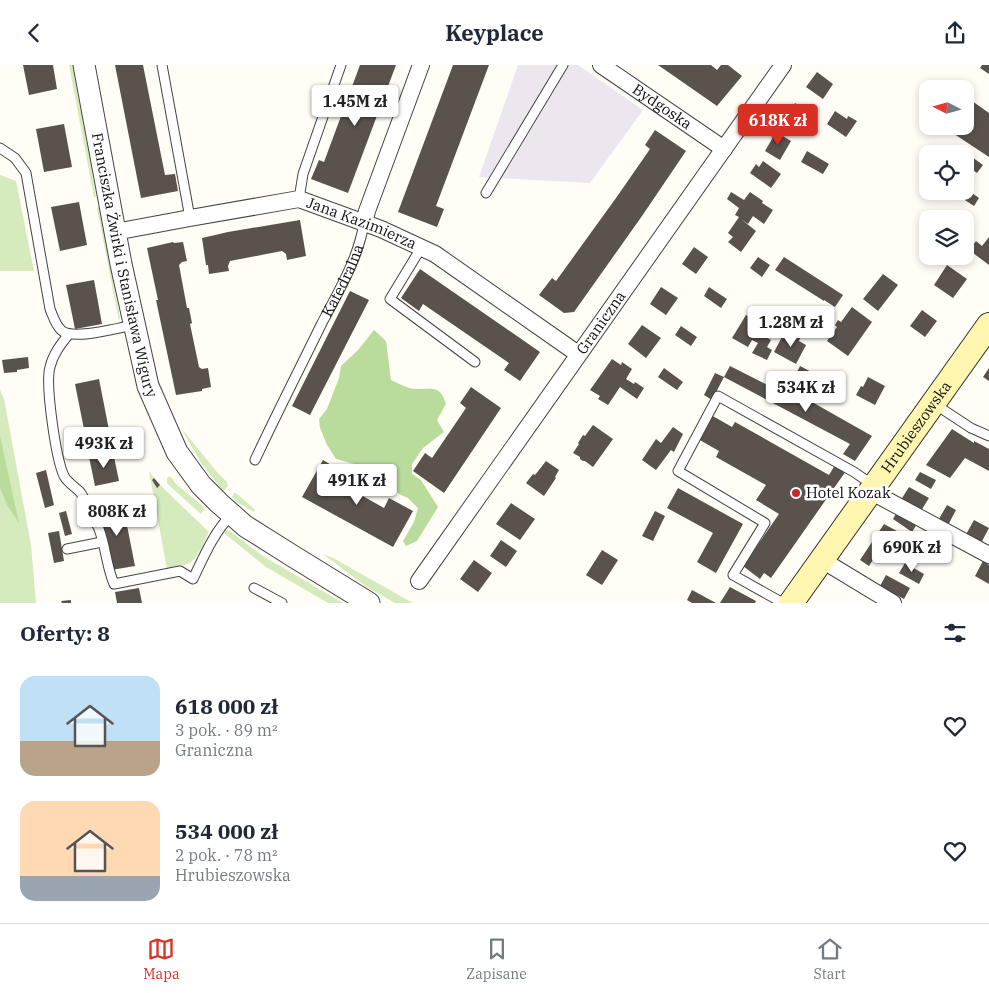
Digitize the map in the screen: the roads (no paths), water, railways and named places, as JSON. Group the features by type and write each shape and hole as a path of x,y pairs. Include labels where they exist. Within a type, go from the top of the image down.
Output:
{"main road":[{"name":"Hrubieszowska","path":"791,603 933,403 984,336"}],"street":[{"name":"Franciszka Żwirki i Stanisława Wigury","path":"84,65 115,232 148,386 177,452 201,485 245,526 369,603"},
{"name":"Katedralna","path":"364,223 421,65"},
{"name":"Bydgoska","path":"601,65 724,149"},
{"name":"Graniczna","path":"418,581 783,65"},
{"name":"Jana Kazimierza","path":"115,232 299,199 364,223 435,253 578,354"},
{"path":"872,489 989,555"},
{"path":"822,560 893,603"}],"lane":[{"path":"162,65 190,218"},
{"path":"299,199 303,173 341,65"},
{"path":"486,193 563,65"},
{"path":"0,148 15,159 26,173 50,309 56,324 62,331 80,335 134,325"},
{"name":"Katedralna","path":"255,460 272,422 352,265 364,223"},
{"path":"421,248 390,299 475,362"},
{"path":"69,334 59,347 49,369 49,399 55,438 63,473 67,481 85,499 99,530 109,573 114,584 180,571 193,579 216,534 232,514"},
{"path":"783,603 733,575 765,523 678,471 718,396 854,472 872,489"},
{"path":"933,403 971,428 989,436"},
{"path":"66,549 102,542"},
{"path":"254,588 282,603"}],"place":[{"name":"Hotel Kozak","path":"796,493"}]}
